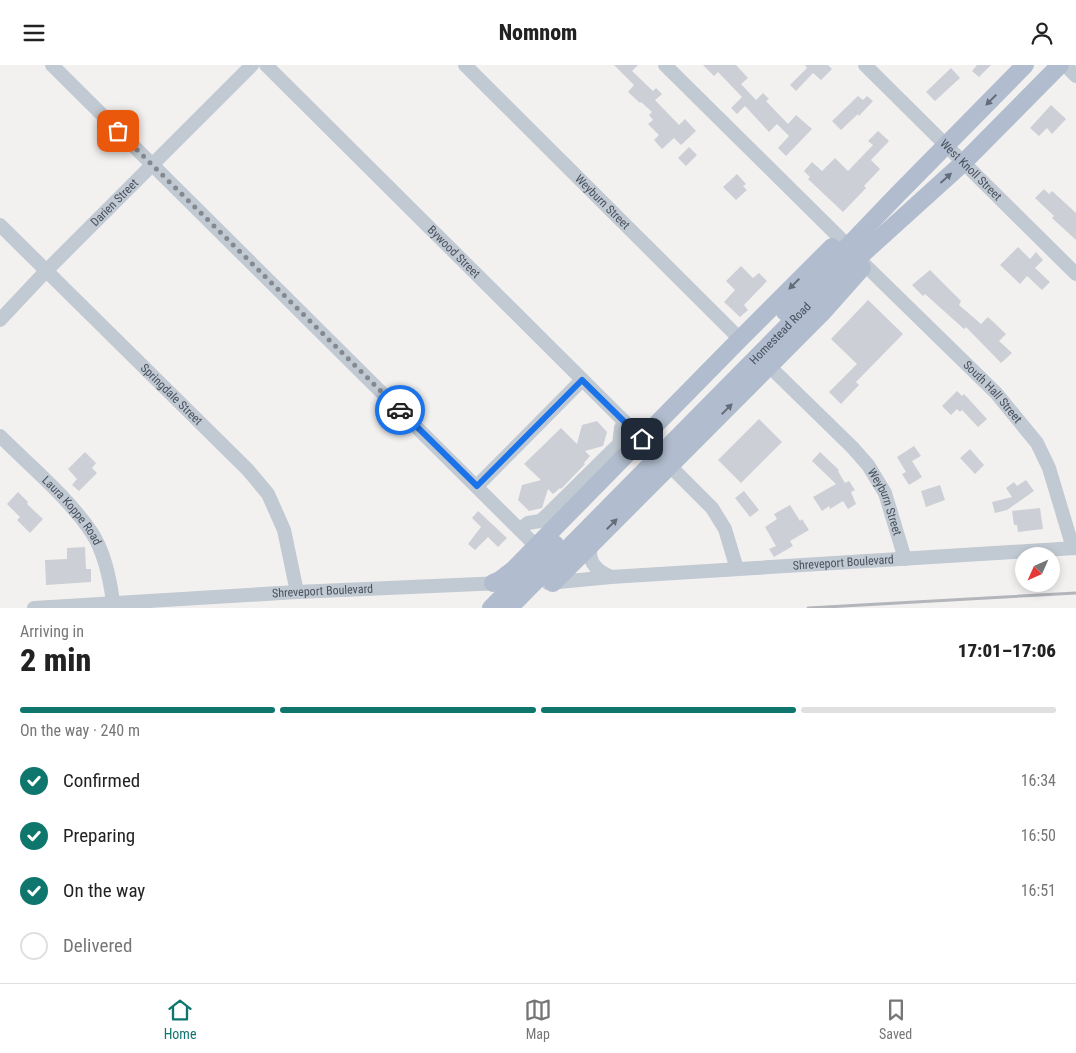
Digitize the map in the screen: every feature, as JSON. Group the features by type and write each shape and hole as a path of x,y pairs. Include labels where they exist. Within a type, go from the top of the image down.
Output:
{"main road":[{"name":"Homestead Road","path":"509,608 897,195 1025,65"},
{"name":"Homestead Road","path":"491,608 655,453 826,287 963,163 1060,65"},
{"path":"553,583 591,546 655,453 740,339 841,239 897,195"},
{"path":"493,583 514,576 536,546 769,366 822,313 865,265 910,210"}],"street":[{"path":"52,65 536,546"},
{"name":"Darien Street","path":"0,320 46,271 252,65"},
{"name":"Bywood Street","path":"266,65 712,508 725,529 737,569"},
{"name":"Weyburn Street","path":"465,65 740,339"},
{"path":"665,65 841,239"},
{"name":"West Knoll Street","path":"865,65 1076,274"},
{"path":"1065,65 1076,75"},
{"name":"Springdale Street","path":"0,225 248,470 268,494 284,530 297,592"},
{"name":"South Hall Street","path":"865,265 996,393 1037,443 1049,468 1074,548"},
{"name":"Weyburn Street","path":"769,366 868,465 885,493 905,559"},
{"path":"477,486 582,380"},
{"path":"520,529 532,521 540,521 545,517 619,444 620,428 624,421"},
{"name":"Laura Koppe Road","path":"0,436 71,507 92,535 106,566 113,602"},
{"path":"591,546 589,552 592,563 601,572 611,577"},
{"name":"Shreveport Boulevard","path":"514,576 553,583 611,577 1074,548"},
{"name":"Shreveport Boulevard","path":"34,608 113,602 493,583"}],"building":[{"path":"614,65 638,65 632,71 653,91 656,88 662,94 655,100 679,125 685,119 696,131 681,145 674,138 662,149 654,140 659,135 648,124 653,120 649,115 652,112 628,92 634,85"},
{"path":"703,65 736,65 748,78 741,84 756,100 763,93 769,99 766,101 788,124 796,115 812,129 786,156 778,148 789,136 777,124 769,132 745,106 737,114 731,108 742,97 718,72 714,76"},
{"path":"805,65 828,65 832,69 821,80 813,73 796,91 790,85 807,68"},
{"path":"977,65 991,65 979,77 972,71"},
{"path":"951,68 960,78 935,101 926,92"},
{"path":"858,96 863,100 867,96 873,101 859,116 858,114 841,130 832,121"},
{"path":"1051,105 1066,119 1052,134 1047,128 1039,136 1030,128"},
{"path":"878,131 889,141 871,160 880,169 864,186 866,188 843,212 808,179 810,177 804,171 812,162 822,171 835,158 848,171 873,145 868,141"},
{"path":"689,147 697,155 686,166 678,158"},
{"path":"737,174 746,184 743,186 747,190 736,200 723,187"},
{"path":"1044,189 1049,194 1052,191 1076,213 1076,240 1052,218 1054,216 1035,198"},
{"path":"1018,247 1030,259 1036,252 1043,260 1035,268 1050,282 1042,290 1027,276 1020,284 1000,265"},
{"path":"741,266 753,278 759,273 767,281 744,305 748,310 740,317 724,302 735,290 726,281"},
{"path":"930,270 961,301 959,305 981,324 988,317 1006,334 999,341 1012,353 1001,363 966,327 964,329 925,294 923,296 912,285"},
{"path":"868,300 903,334 856,382 859,385 841,404 829,392 857,364 831,339"},
{"path":"957,391 962,396 964,394 987,419 978,427 962,410 960,412 957,409 951,415 942,406"},
{"path":"759,419 782,442 741,483 718,460"},
{"path":"597,421 607,432 603,446 585,451 590,456 585,464 561,489 553,494 548,489 542,508 529,511 518,500 522,485 541,480 524,464 561,428 577,444 582,425"},
{"path":"914,446 921,456 912,461 922,477 909,485 902,474 906,472 897,457"},
{"path":"970,449 984,465 975,474 960,458"},
{"path":"85,452 96,463 92,468 97,473 79,491 72,485 77,479 68,469"},
{"path":"820,452 839,470 845,483 849,481 855,490 851,492 856,504 848,509 843,501 830,509 829,506 822,511 813,497 836,484 812,461"},
{"path":"1026,480 1034,491 1007,510 995,513 992,502 1012,497 1006,488 1014,482 1017,486"},
{"path":"940,485 945,500 926,507 921,491"},
{"path":"744,491 759,510 750,517 735,498"},
{"path":"18,492 28,502 27,504 43,519 30,533 17,520 20,517 7,504"},
{"path":"790,505 800,521 802,519 809,530 790,541 793,546 774,557 769,549 776,546 765,527 777,519 774,514"},
{"path":"1040,508 1043,529 1018,532 1017,525 1014,525 1012,511"},
{"path":"478,511 507,538 498,547 488,537 475,550 468,544 481,527 472,518"},
{"path":"85,547 86,569 91,569 91,582 46,585 45,560 67,559 67,548"}],"railway":[{"path":"808,608 1076,593"}],"way so far":[{"path":"118,131 400,410"}],"route":[{"path":"400,410 477,486 582,380 642,439"}]}
